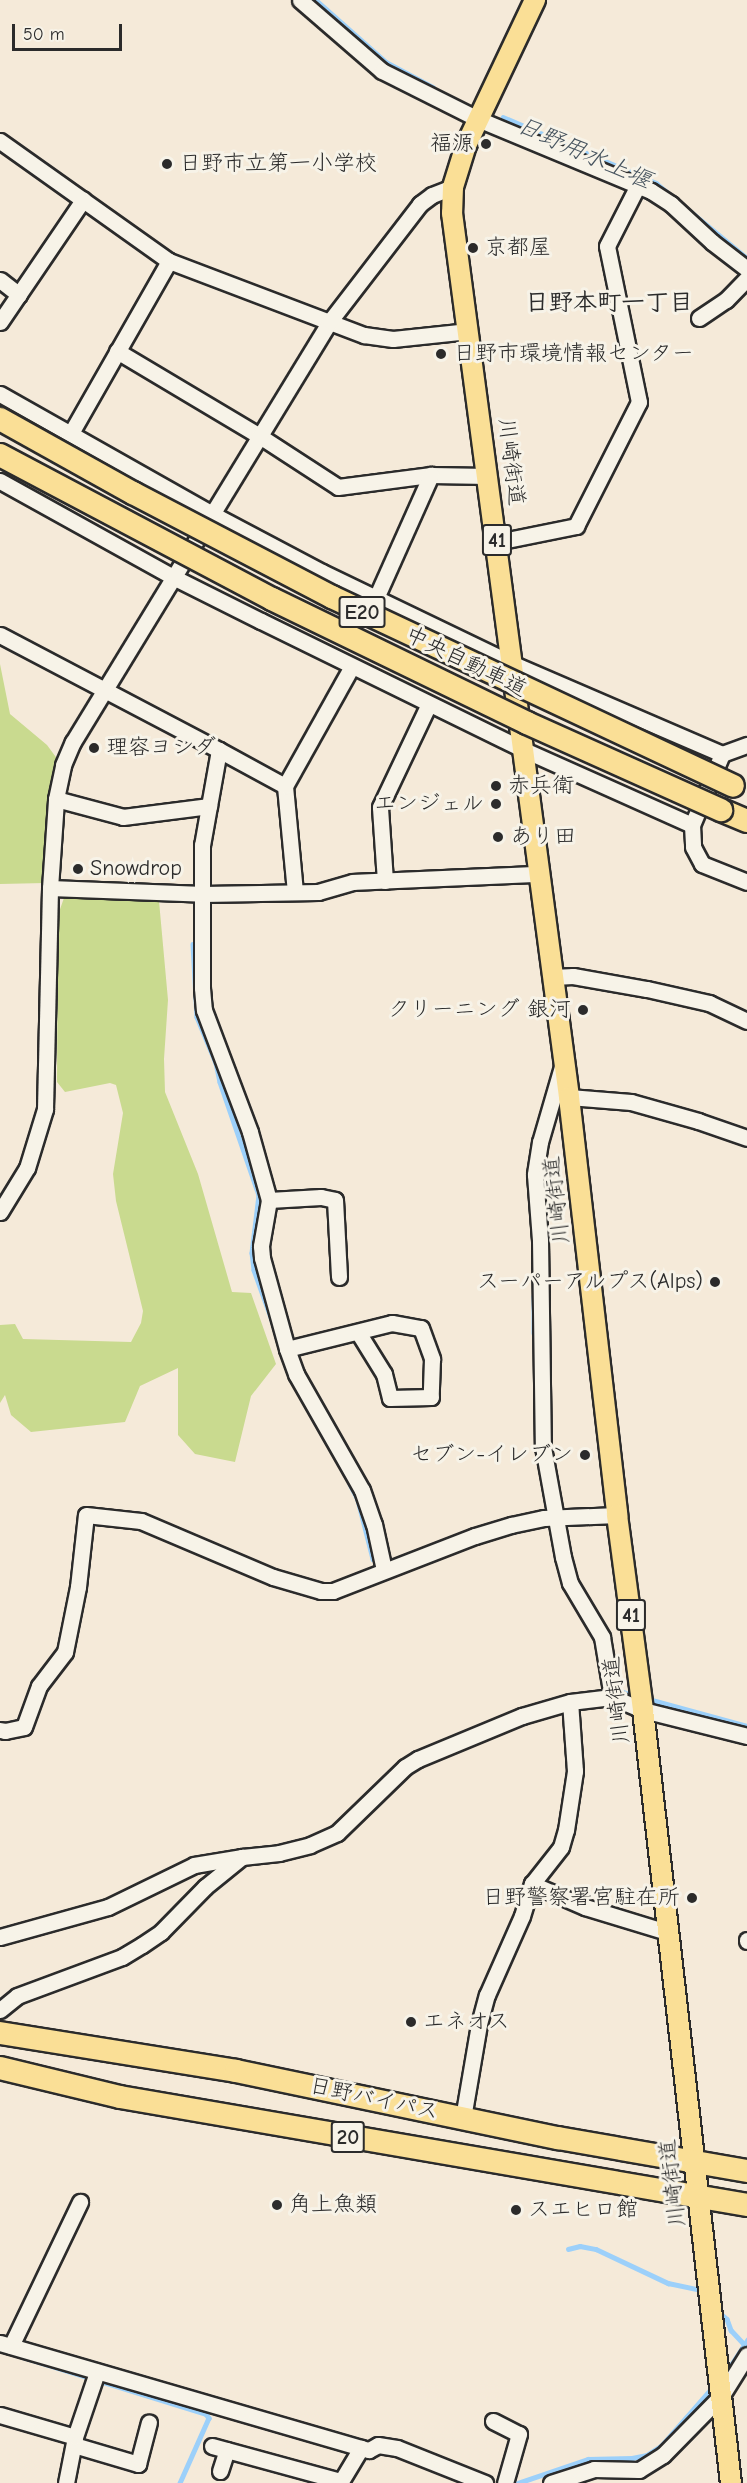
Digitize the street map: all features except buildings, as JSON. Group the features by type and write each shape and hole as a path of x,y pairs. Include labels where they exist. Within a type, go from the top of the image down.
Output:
{"highway":[{"name":"中央自動車道","path":"0,419 133,493 332,597 740,789"},
{"name":"中央自動車道","path":"0,455 272,599 527,723 747,821"},
{"name":"日野バイパス","path":"0,2033 236,2071 463,2118 747,2171"},
{"name":"日野バイパス","path":"0,2068 120,2097 747,2205"}],"main road":[{"name":"川崎街道","path":"535,0 466,145 453,187 452,213 569,1097 617,1515 643,1710 731,2483"}],"street":[{"path":"303,1 382,71 478,119 651,191 671,204 712,242 747,269"},
{"path":"0,141 169,261 380,338 469,331"},
{"path":"0,1212 27,1168 45,1109 50,888 56,799 63,765 73,742 175,578 258,435 330,321 420,204 432,195 453,187"},
{"path":"497,542 576,526 639,402 607,246 637,187"},
{"path":"0,322 83,200"},
{"path":"70,433 169,261"},
{"path":"699,318 726,300 747,278"},
{"path":"0,280 19,295"},
{"path":"117,351 258,435 338,486 431,475 488,476"},
{"path":"0,394 212,514 376,598 513,664 722,754 747,745"},
{"path":"376,598 431,475"},
{"path":"0,481 175,578 352,666 522,749 693,825"},
{"path":"0,635 285,786"},
{"path":"295,892 285,786 352,666"},
{"path":"385,881 380,807 429,704"},
{"path":"219,750 202,844 204,1010 250,1132 270,1200 261,1246 262,1258 287,1349 296,1374 362,1490 374,1524 384,1570"},
{"path":"722,754 693,825 693,847 702,864 747,882"},
{"path":"56,799 123,817 209,806"},
{"path":"50,888 203,894 318,892 353,882 538,874"},
{"path":"553,978 573,976 709,1003 747,1021"},
{"path":"563,1064 540,1142 535,1175 540,1240 543,1448 562,1557 570,1583 602,1637 612,1697"},
{"path":"569,1097 631,1102 699,1121 747,1138"},
{"path":"270,1200 321,1197 335,1200 339,1277"},
{"path":"287,1349 392,1323 420,1328 432,1359 431,1397 390,1398 384,1374 358,1332"},
{"path":"0,1730 5,1731 24,1726 39,1686 65,1652 78,1587 86,1515 141,1521 273,1577 321,1591 333,1591 512,1524 557,1518 617,1515"},
{"path":"0,1937 108,1906 194,1865 279,1853 310,1845 337,1833 405,1767 418,1759 522,1716 570,1702 612,1697 643,1710 747,1736"},
{"path":"463,2118 479,2024 487,1995 522,1916 532,1884 561,1847 566,1830 575,1771 570,1702"},
{"path":"0,2010 17,1996 122,1957 141,1946 161,1932 205,1887 242,1857"},
{"path":"532,1884 585,1907 667,1932"},
{"path":"81,2202 5,2344 361,2448 369,2450 378,2445 397,2448 485,2483"},
{"path":"551,2483 594,2469 639,2470 663,2455 722,2395 747,2355"},
{"path":"66,2483 75,2441 97,2372"},
{"path":"0,2415 138,2464 149,2422"},
{"path":"493,2421 519,2434 505,2483"},
{"path":"220,2471 220,2448 340,2482 361,2448"}],"green space":[{"path":"0,664 10,714 47,745 58,760 45,883 0,884"},
{"path":"65,895 159,901 168,1000 164,1059 165,1092 198,1174 232,1292 251,1293 276,1364 251,1396 235,1462 195,1454 178,1435 178,1368 140,1386 125,1422 31,1432 11,1415 5,1395 0,1403 0,1325 15,1324 23,1339 131,1342 141,1323 143,1311 116,1201 113,1174 123,1113 116,1085 110,1083 65,1092 57,1082 58,915"}],"waterway":[{"name":"日野用水上堰","path":"316,0 386,62 433,87"},
{"name":"日野用水上堰","path":"503,117 656,183 747,258"},
{"path":"193,944 197,1017 216,1063 220,1082 259,1195 252,1253 254,1270 273,1323"},
{"path":"534,1296 534,1333"},
{"path":"350,1484 358,1500 373,1559"},
{"path":"618,1690 632,1695"},
{"path":"652,1700 747,1726"},
{"path":"568,2249 580,2246 596,2249 668,2283 701,2290"},
{"path":"720,2313 727,2319 731,2330 744,2344"},
{"path":"731,2365 747,2340"},
{"path":"23,2357 206,2414 209,2418 180,2483"},
{"path":"518,2483 588,2459 632,2458 647,2455 661,2446 710,2390"}],"place":[{"name":"福源","path":"486,144"},
{"name":"日野市立第一小学校","path":"167,164"},
{"name":"京都屋","path":"473,248"},
{"name":"日野市環境情報センター","path":"441,354"},
{"name":"理容ヨシダ","path":"94,748"},
{"name":"赤兵衛","path":"496,786"},
{"name":"エンジェル","path":"496,804"},
{"name":"あり田","path":"498,837"},
{"name":"Snowdrop","path":"78,869"},
{"name":"クリーニング 銀河","path":"583,1010"},
{"name":"スーパーアルプス(Alps)","path":"715,1282"},
{"name":"セブン-イレブン","path":"585,1455"},
{"name":"日野警察署宮駐在所","path":"692,1898"},
{"name":"エネオス","path":"411,2022"},
{"name":"角上魚類","path":"277,2205"},
{"name":"スエヒロ館","path":"516,2210"}],"district":[{"name":"日野本町一丁目","path":"609,303"}]}
